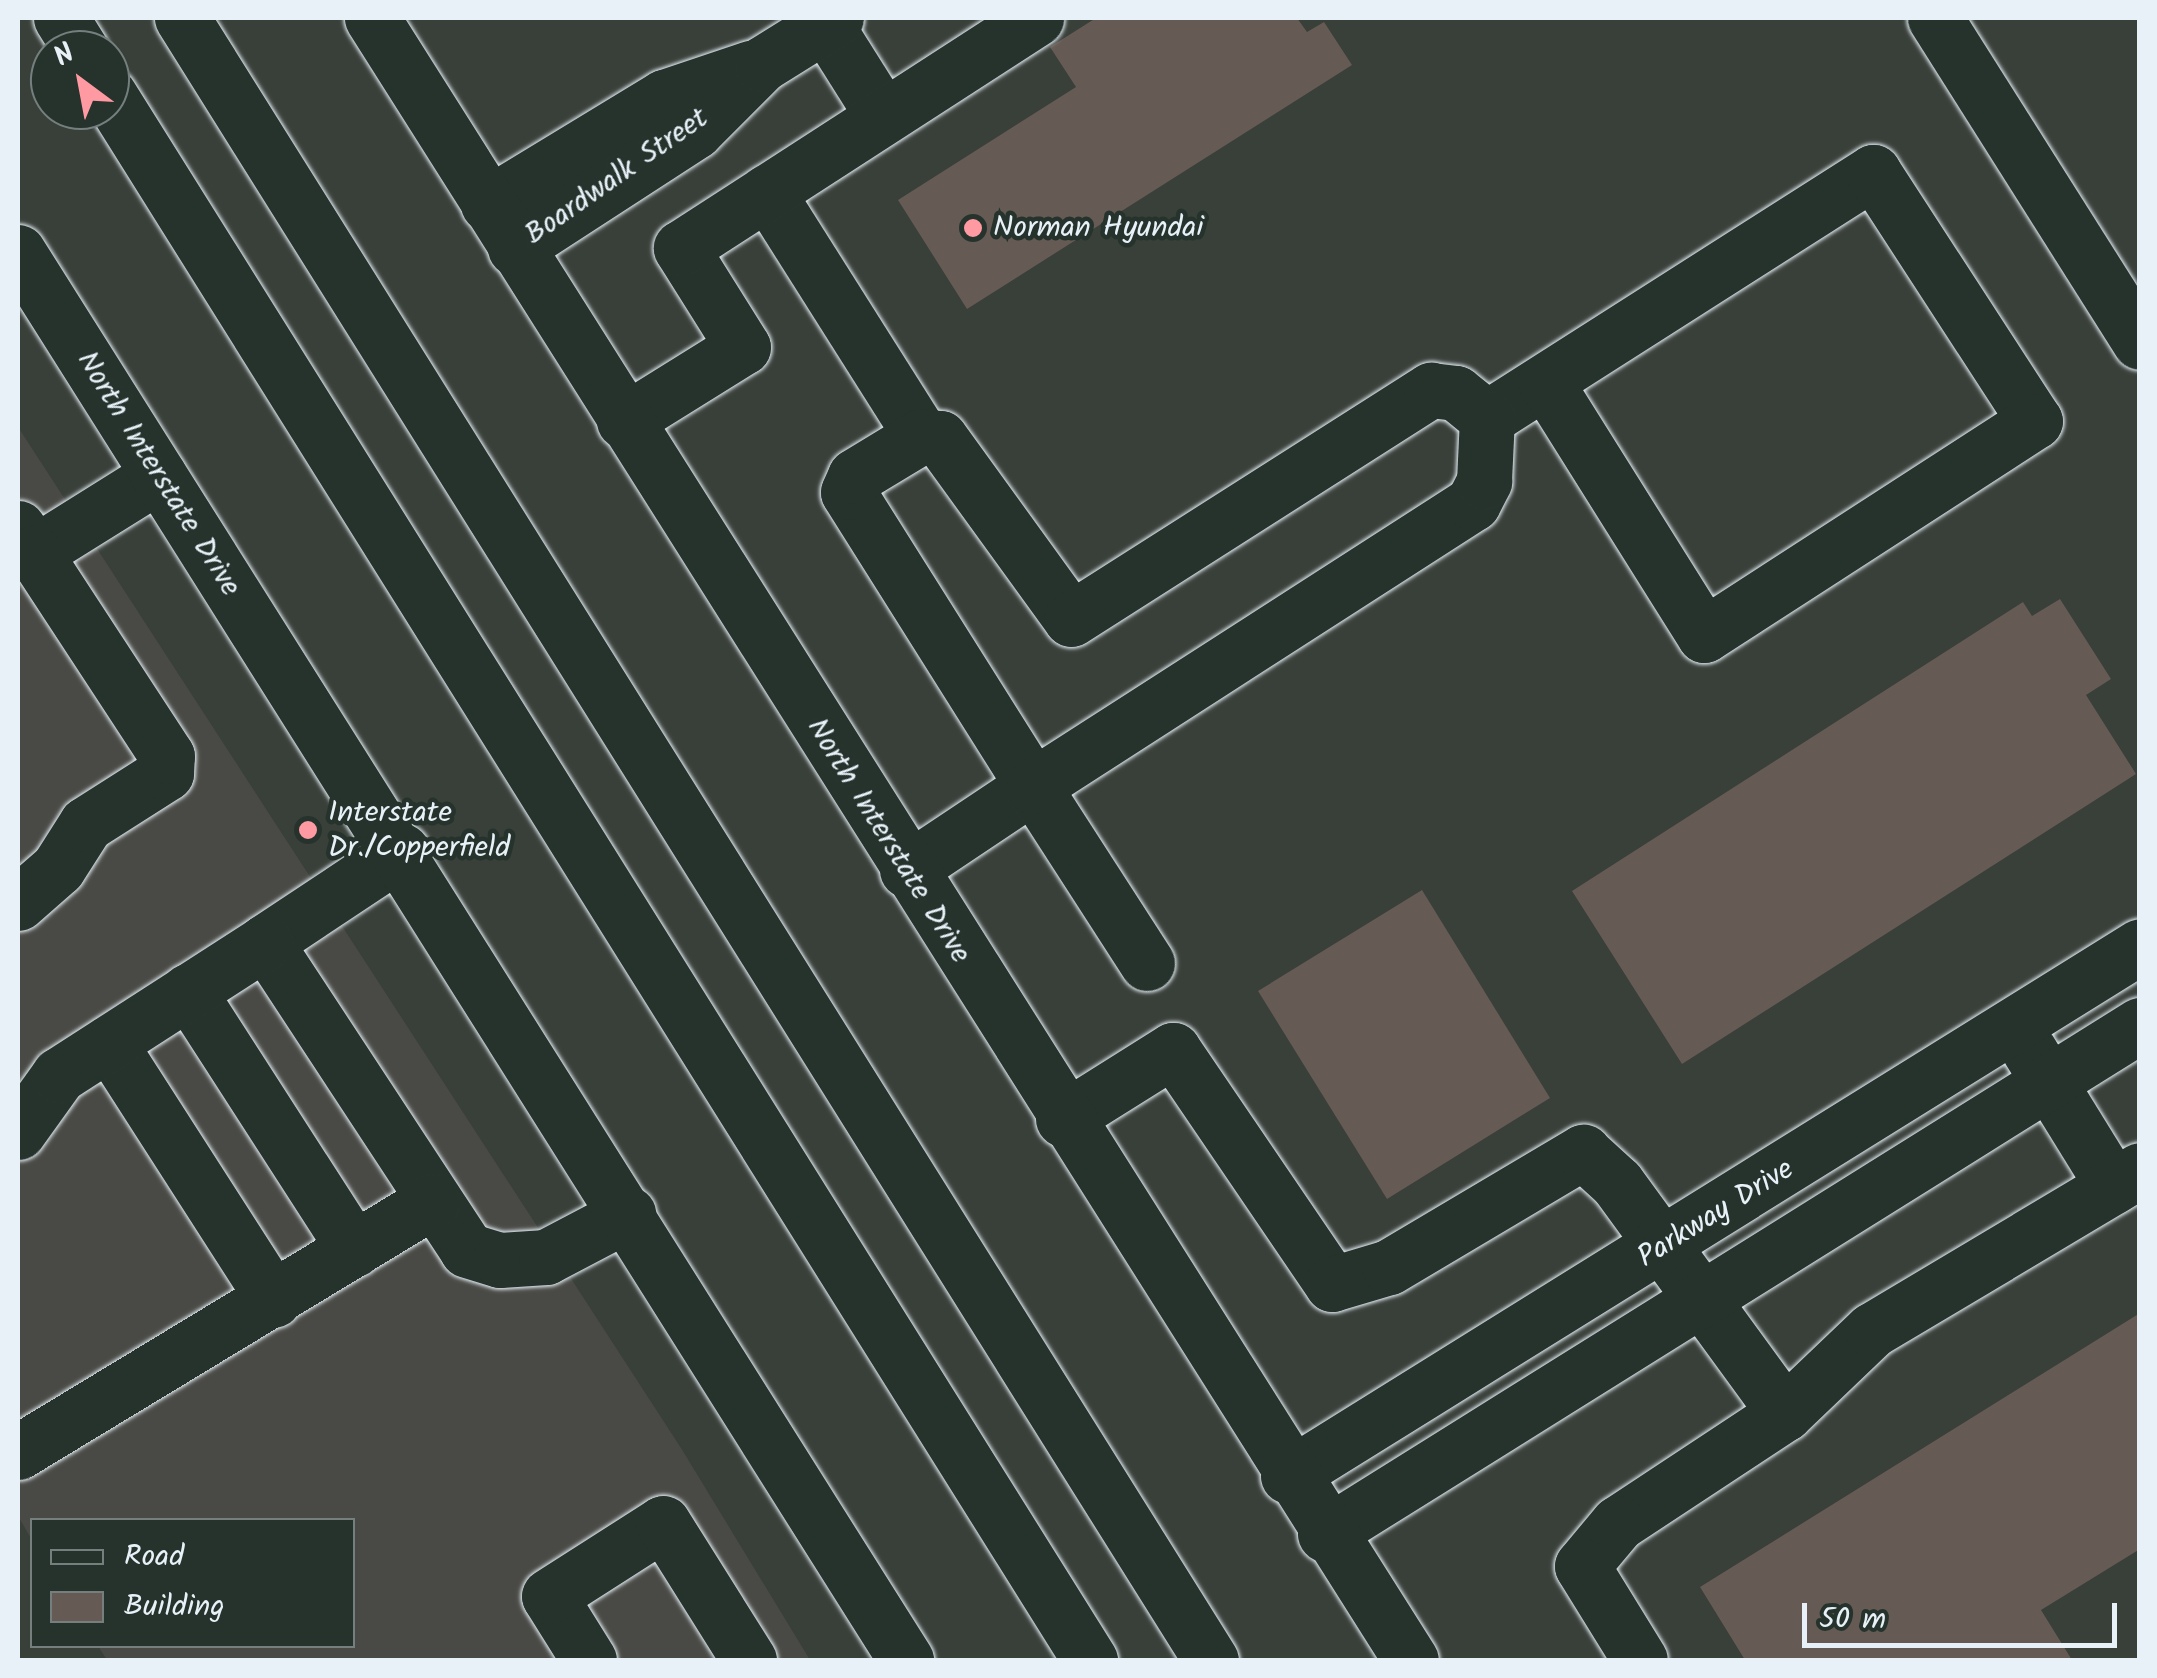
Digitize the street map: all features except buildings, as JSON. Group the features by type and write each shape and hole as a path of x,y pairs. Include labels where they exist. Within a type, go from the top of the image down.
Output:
{"main road":[{"path":"182,18 1212,1660"},
{"name":"North Interstate Drive","path":"372,18 1288,1476 1410,1660"},
{"path":"624,422 743,347 681,248 1036,18"},
{"path":"1934,18 2140,342"},
{"path":"831,21 883,116"},
{"name":"Boardwalk Street","path":"502,226 695,131 762,64 831,21"},
{"path":"130,128 1090,1660"},
{"path":"1487,418 1874,172 2035,421 1704,635 1545,382"},
{"path":"767,192 921,436"},
{"name":"North Interstate Drive","path":"18,252 402,851 900,1658"},
{"path":"1147,963 848,492 855,476 921,436 940,438 1071,619 1430,390 1456,393 1487,418"},
{"path":"907,870 1473,503 1484,482 1487,418"},
{"path":"18,902 58,868 86,824 166,774 167,756 26,541 159,475"},
{"path":"18,1132 59,1075 402,851"},
{"path":"265,942 467,1250 500,1260 546,1257 628,1214"},
{"name":"Parkway Drive","path":"1288,1476 1664,1247 2140,946"},
{"path":"188,991 354,1250"},
{"path":"1326,1534 2140,1025"},
{"path":"1640,1660 1582,1566 1618,1523 1785,1412 1872,1330 2126,1178 2050,1082 2014,1026"},
{"path":"109,1043 274,1300"},
{"path":"1064,1118 1173,1050 1332,1284 1389,1267 1583,1152 1708,1296 1785,1412"},
{"path":"18,1452 432,1201"},
{"path":"589,1660 549,1596 663,1524 750,1660"}],"shaded area":[{"path":"18,427 681,1448 810,1660 107,1660 99,1648 355,1648 355,1518 30,1518 30,1537 18,1516"}],"place":[{"name":"Norman Hyundai","path":"973,228"},
{"name":"Interstate Dr./Copperfield","path":"308,830"}]}
